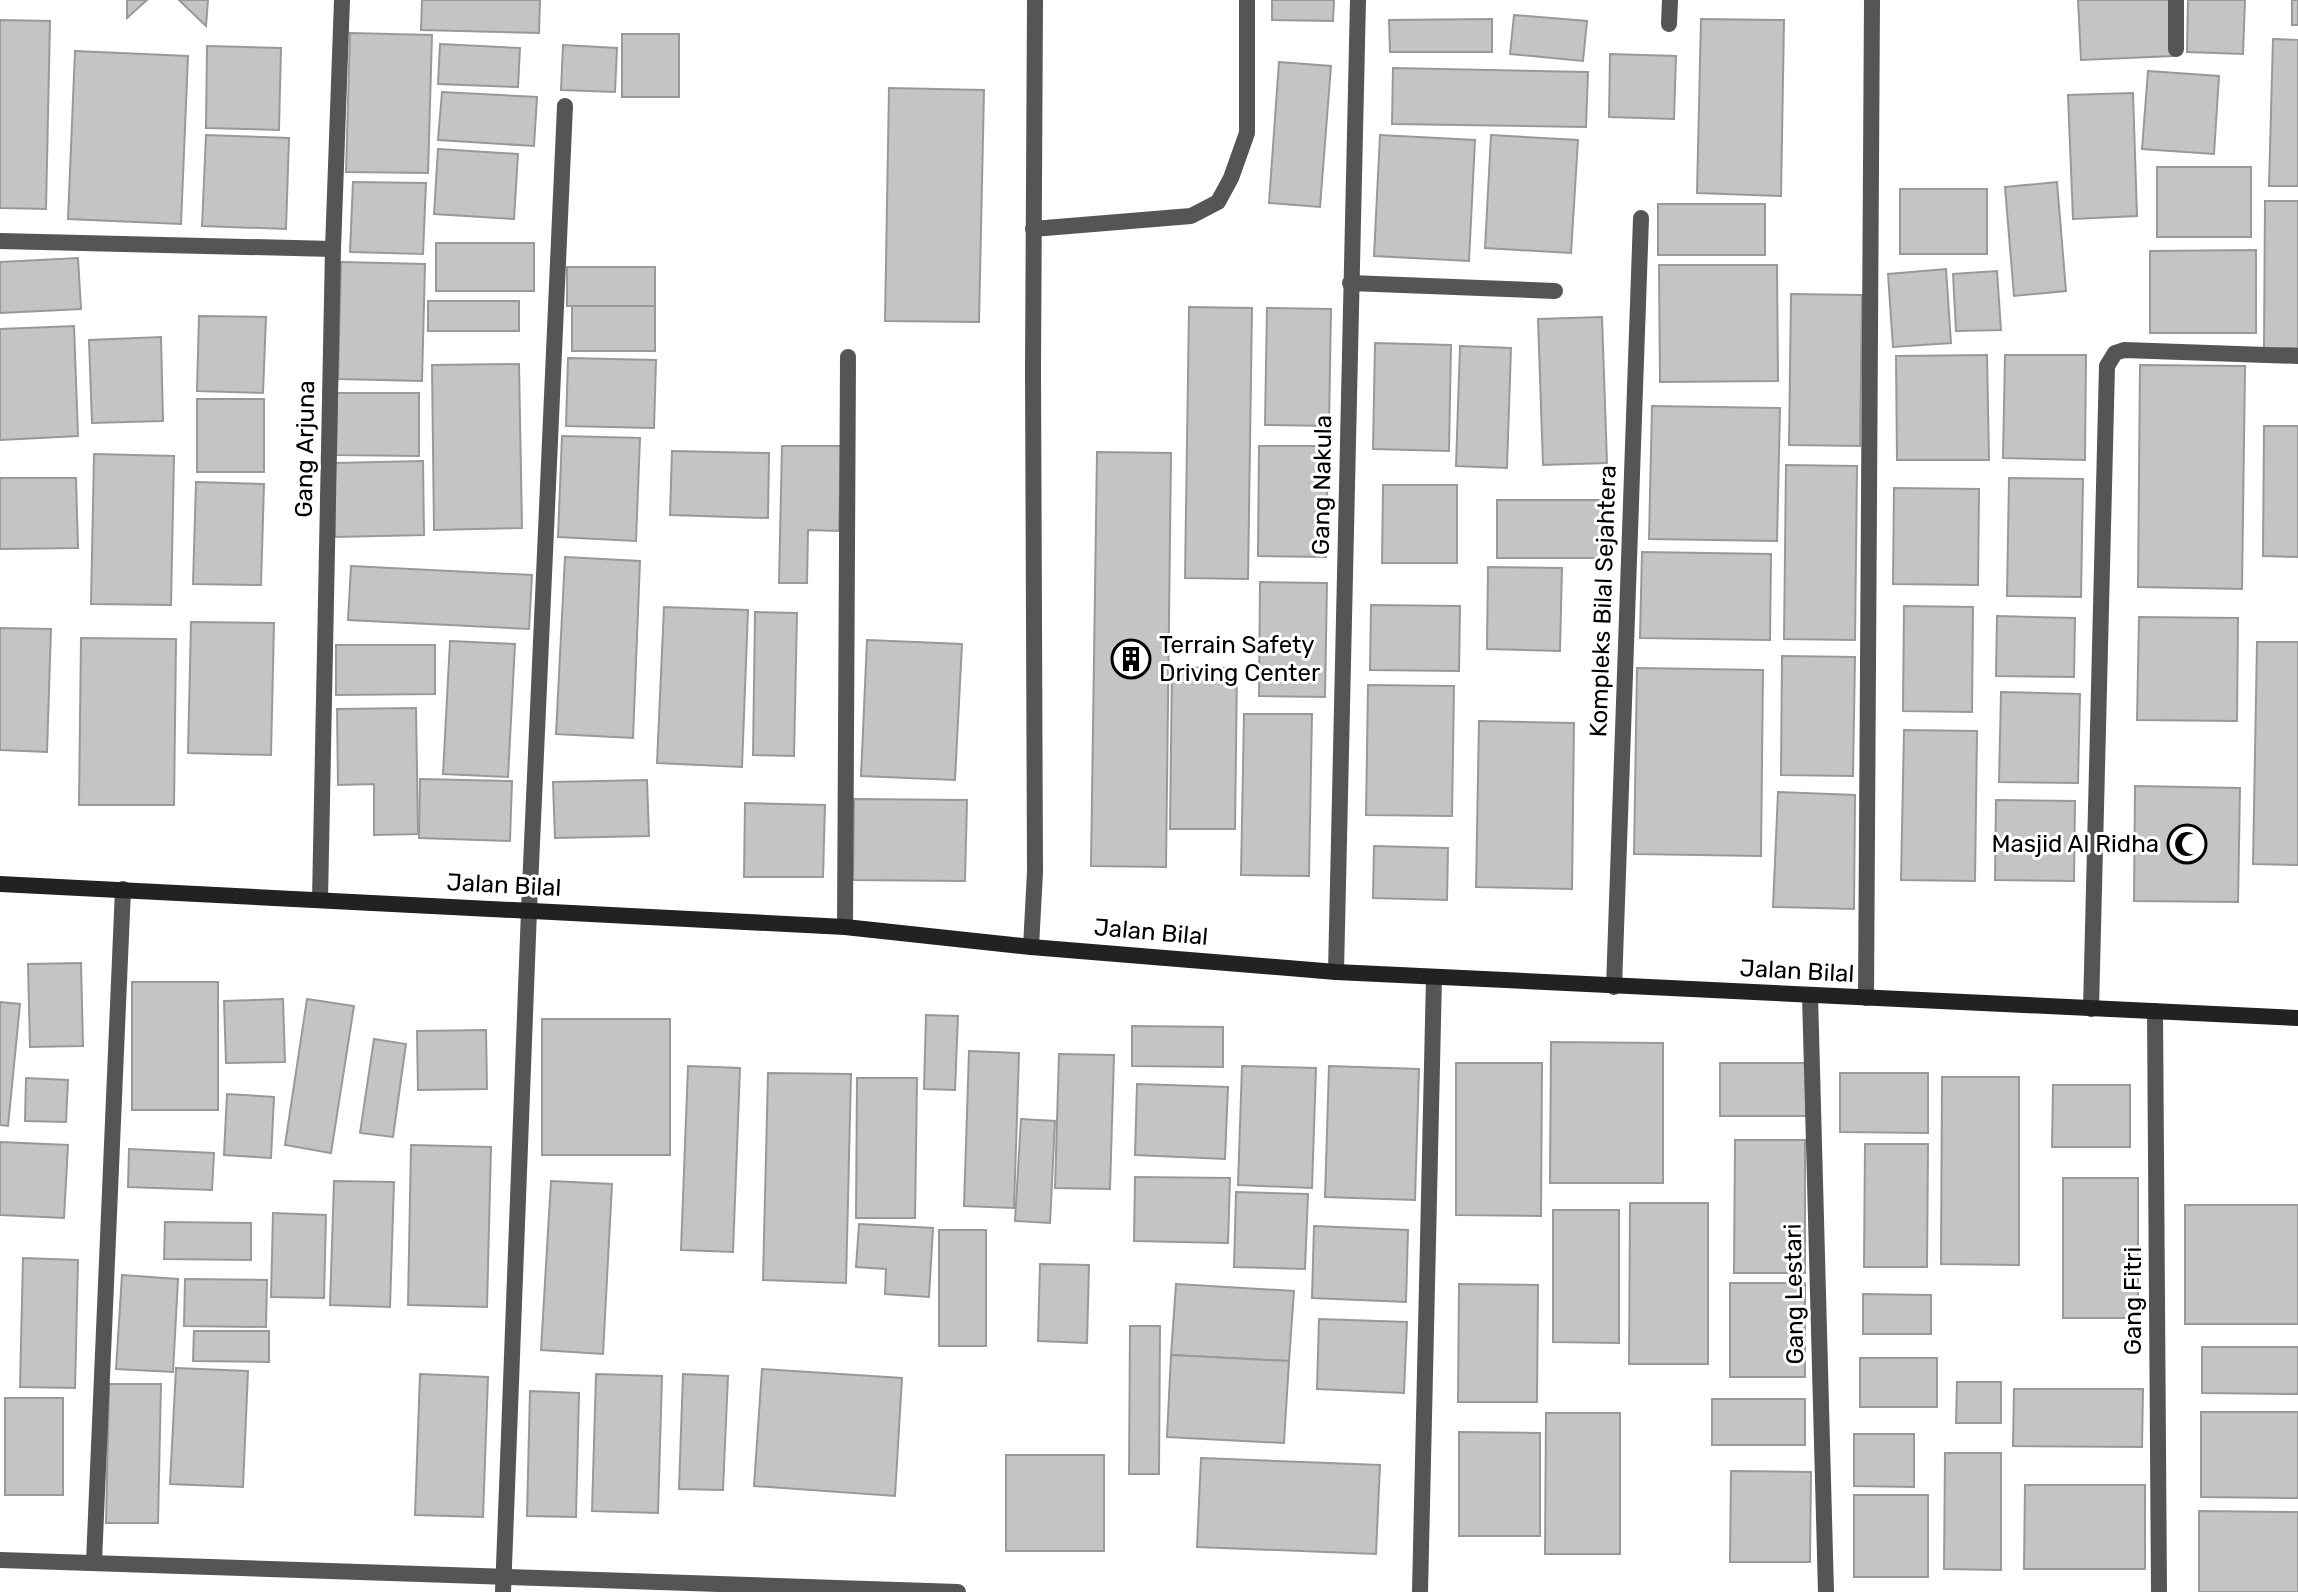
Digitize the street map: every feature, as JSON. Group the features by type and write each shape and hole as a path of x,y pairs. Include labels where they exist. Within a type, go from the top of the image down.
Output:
{"main road":[{"name":"Jalan Bilal","path":"0,884 845,927 1031,947 1336,972 2298,1018"}],"street":[{"name":"Gang Arjuna","path":"320,900 333,249 342,0"},
{"path":"1031,947 1035,872 1035,0"},
{"path":"1033,229 1191,216 1218,202 1231,178 1247,133 1247,0"},
{"name":"Gang Nakula","path":"1336,972 1358,0"},
{"path":"1669,24 1670,0"},
{"path":"1866,998 1872,0"},
{"path":"2176,0 2176,49"},
{"path":"503,1584 565,106"},
{"name":"Kompleks Bilal Sejahtera","path":"1614,987 1641,218"},
{"path":"0,241 333,249"},
{"path":"1350,283 1555,291"},
{"path":"2091,1009 2107,366 2115,353 2124,350 2298,356"},
{"path":"845,927 848,357"},
{"path":"94,1562 123,889"},
{"path":"1420,1592 1434,977"},
{"name":"Gang Lestari","path":"1810,995 1826,1592"},
{"name":"Gang Fitri","path":"2155,1011 2159,1592"},
{"path":"0,1560 94,1562 503,1584 958,1592"}],"building":[{"path":"127,0 147,0 127,18"},
{"path":"179,0 208,0 206,26"},
{"path":"422,0 540,0 539,33 421,30"},
{"path":"1272,0 1334,0 1333,21 1272,20"},
{"path":"2078,0 2170,0 2173,56 2081,60"},
{"path":"2188,0 2245,0 2243,54 2187,52"},
{"path":"2292,0 2298,0 2298,25 2292,25"},
{"path":"1514,15 1587,21 1583,61 1510,54"},
{"path":"1492,19 1492,52 1390,52 1389,20"},
{"path":"1701,19 1784,20 1781,196 1697,193"},
{"path":"0,20 50,21 46,209 0,208"},
{"path":"350,33 432,35 428,173 346,172"},
{"path":"622,34 679,34 679,97 622,97"},
{"path":"2273,39 2298,40 2298,186 2269,186"},
{"path":"440,44 520,48 518,87 438,84"},
{"path":"563,45 617,48 615,92 561,90"},
{"path":"207,46 281,48 279,130 206,128"},
{"path":"75,51 188,56 181,224 68,219"},
{"path":"1610,54 1676,56 1674,119 1609,117"},
{"path":"1279,62 1331,66 1320,207 1269,203"},
{"path":"1393,68 1588,72 1586,127 1392,124"},
{"path":"2148,71 2219,76 2214,154 2142,149"},
{"path":"889,88 984,90 979,322 885,321"},
{"path":"442,92 537,97 534,146 438,140"},
{"path":"2133,93 2137,216 2073,219 2068,95"},
{"path":"206,135 289,138 286,229 202,226"},
{"path":"1380,135 1475,140 1469,261 1374,256"},
{"path":"1491,135 1578,140 1571,253 1485,248"},
{"path":"438,149 518,154 514,219 434,214"},
{"path":"2157,167 2251,167 2251,237 2157,237"},
{"path":"353,182 426,183 423,254 350,252"},
{"path":"2057,182 2066,291 2014,296 2005,187"},
{"path":"1900,189 1987,189 1987,254 1900,254"},
{"path":"2265,201 2298,201 2298,348 2264,348"},
{"path":"1658,204 1765,204 1765,255 1658,255"},
{"path":"436,243 534,243 534,291 436,291"},
{"path":"2256,250 2256,333 2150,333 2150,251"},
{"path":"78,258 81,309 0,313 0,262"},
{"path":"341,262 425,264 422,381 338,379"},
{"path":"1659,265 1777,265 1778,381 1660,382"},
{"path":"567,267 655,267 655,306 567,306"},
{"path":"1946,269 1951,343 1893,347 1888,274"},
{"path":"1997,271 2001,330 1956,331 1953,274"},
{"path":"1791,294 1862,295 1860,446 1789,445"},
{"path":"428,301 519,301 519,331 428,331"},
{"path":"572,306 655,306 655,351 572,351"},
{"path":"1189,307 1252,308 1248,579 1185,578"},
{"path":"1267,308 1331,309 1329,426 1265,425"},
{"path":"199,316 266,317 263,393 197,391"},
{"path":"1602,317 1607,463 1543,465 1538,319"},
{"path":"74,326 78,436 0,440 0,329"},
{"path":"161,337 163,421 92,423 89,340"},
{"path":"1375,343 1451,345 1449,451 1373,449"},
{"path":"1460,346 1511,348 1507,468 1456,466"},
{"path":"1987,355 1989,460 1897,460 1896,356"},
{"path":"2005,355 2086,355 2085,460 2003,458"},
{"path":"568,358 656,360 654,428 566,426"},
{"path":"519,364 522,528 434,530 432,365"},
{"path":"2140,365 2245,366 2242,589 2138,587"},
{"path":"337,393 419,393 419,456 336,455"},
{"path":"197,399 264,399 264,472 197,472"},
{"path":"1652,406 1780,408 1777,541 1649,539"},
{"path":"2264,426 2298,426 2298,557 2263,556"},
{"path":"562,436 640,438 636,541 558,537"},
{"path":"782,446 841,446 839,531 808,530 807,583 779,583"},
{"path":"1259,446 1328,446 1326,557 1258,556"},
{"path":"672,451 769,453 768,518 670,515"},
{"name":"Terrain Safety Driving Center","path":"1097,452 1171,453 1166,867 1091,866"},
{"path":"94,454 174,456 171,605 91,604"},
{"path":"423,461 424,535 335,537 334,463"},
{"path":"1786,465 1857,466 1855,640 1784,639"},
{"path":"0,478 76,478 78,548 0,549"},
{"path":"2009,478 2083,479 2081,597 2007,596"},
{"path":"196,482 264,484 261,585 193,584"},
{"path":"1383,485 1457,485 1457,563 1382,563"},
{"path":"1894,488 1979,489 1978,585 1893,584"},
{"path":"1497,500 1604,500 1604,558 1497,558"},
{"path":"1642,552 1771,554 1770,640 1640,638"},
{"path":"565,557 640,561 633,738 556,734"},
{"path":"351,566 532,575 529,629 348,620"},
{"path":"1488,567 1562,568 1560,651 1487,649"},
{"path":"1260,582 1327,583 1325,697 1259,696"},
{"path":"1371,605 1460,606 1459,671 1370,670"},
{"path":"1904,606 1973,607 1972,712 1903,711"},
{"path":"664,607 748,610 742,767 657,763"},
{"path":"755,612 797,613 794,756 753,755"},
{"path":"1997,616 2075,618 2074,677 1996,676"},
{"path":"2139,617 2238,618 2237,721 2137,720"},
{"path":"191,622 274,623 271,755 188,753"},
{"path":"0,628 51,629 47,752 0,750"},
{"path":"81,638 176,639 174,805 79,805"},
{"path":"867,640 962,644 955,780 861,776"},
{"path":"450,641 515,644 508,777 443,774"},
{"path":"2257,642 2298,642 2298,865 2253,864"},
{"path":"336,645 435,645 435,694 336,695"},
{"path":"1782,656 1855,657 1853,776 1781,775"},
{"path":"1172,667 1237,668 1235,829 1170,829"},
{"path":"1637,668 1763,670 1761,856 1634,854"},
{"path":"1368,685 1454,686 1452,816 1366,815"},
{"path":"2001,692 2080,694 2078,783 1999,782"},
{"path":"416,708 418,834 374,835 374,784 338,785 337,709"},
{"path":"1244,714 1312,714 1309,876 1241,875"},
{"path":"1479,721 1574,723 1572,889 1476,887"},
{"path":"1904,730 1977,731 1975,881 1901,880"},
{"path":"420,779 512,781 510,841 419,838"},
{"path":"647,780 649,836 555,838 553,782"},
{"name":"Masjid Al Ridha","path":"2135,786 2240,788 2238,902 2134,901"},
{"path":"1778,792 1855,795 1854,909 1773,907"},
{"path":"854,799 967,800 965,881 853,880"},
{"path":"1996,800 2075,801 2074,881 1995,880"},
{"path":"745,803 825,805 823,877 744,877"},
{"path":"1374,846 1448,848 1447,900 1373,898"},
{"path":"81,963 83,1046 30,1047 28,964"},
{"path":"132,982 218,982 218,1110 132,1110"},
{"path":"283,999 285,1062 226,1063 224,1001"},
{"path":"307,999 354,1006 331,1153 285,1145"},
{"path":"0,1002 20,1004 8,1126 0,1125"},
{"path":"926,1015 958,1016 955,1090 924,1089"},
{"path":"542,1019 670,1019 670,1155 542,1155"},
{"path":"1132,1026 1223,1027 1223,1067 1132,1066"},
{"path":"486,1030 487,1089 418,1090 417,1031"},
{"path":"374,1039 406,1044 393,1137 360,1133"},
{"path":"1551,1042 1663,1043 1663,1183 1550,1183"},
{"path":"969,1051 1019,1053 1014,1208 964,1206"},
{"path":"1059,1054 1114,1055 1110,1189 1055,1188"},
{"path":"1456,1063 1542,1063 1541,1216 1456,1215"},
{"path":"1720,1063 1806,1063 1806,1116 1720,1116"},
{"path":"688,1066 740,1068 733,1252 681,1250"},
{"path":"1242,1066 1316,1068 1312,1188 1238,1185"},
{"path":"1329,1066 1419,1069 1415,1200 1325,1197"},
{"path":"768,1073 851,1074 846,1283 763,1280"},
{"path":"1840,1073 1928,1073 1928,1133 1840,1132"},
{"path":"1942,1077 2019,1077 2019,1265 1941,1264"},
{"path":"26,1078 68,1080 66,1122 25,1121"},
{"path":"857,1078 917,1078 915,1218 856,1218"},
{"path":"1137,1084 1228,1087 1225,1159 1135,1155"},
{"path":"2053,1085 2130,1085 2130,1147 2052,1147"},
{"path":"227,1094 274,1097 271,1158 224,1155"},
{"path":"1021,1119 1055,1121 1050,1223 1015,1221"},
{"path":"1735,1140 1805,1140 1805,1273 1734,1273"},
{"path":"0,1142 68,1145 64,1218 0,1215"},
{"path":"1865,1144 1928,1144 1927,1267 1864,1267"},
{"path":"411,1145 491,1147 487,1307 408,1305"},
{"path":"129,1149 214,1153 212,1190 128,1187"},
{"path":"1135,1177 1230,1178 1228,1243 1134,1241"},
{"path":"2063,1178 2138,1178 2138,1318 2063,1318"},
{"path":"334,1181 394,1182 390,1307 330,1305"},
{"path":"551,1181 612,1184 603,1354 541,1350"},
{"path":"1236,1192 1308,1194 1305,1269 1234,1267"},
{"path":"1630,1203 1708,1203 1708,1364 1629,1364"},
{"path":"2185,1205 2298,1205 2298,1324 2185,1324"},
{"path":"1553,1210 1619,1210 1619,1343 1553,1342"},
{"path":"273,1213 326,1215 324,1298 271,1297"},
{"path":"165,1222 251,1223 251,1260 164,1259"},
{"path":"859,1224 933,1228 929,1297 885,1294 886,1269 856,1267"},
{"path":"1314,1226 1408,1230 1406,1302 1312,1298"},
{"path":"939,1230 986,1230 986,1346 939,1346"},
{"path":"23,1258 78,1260 75,1388 20,1387"},
{"path":"1040,1264 1089,1265 1087,1343 1038,1341"},
{"path":"122,1275 178,1279 173,1372 116,1369"},
{"path":"185,1279 267,1280 266,1327 184,1326"},
{"path":"1730,1283 1805,1283 1805,1377 1730,1377"},
{"path":"1176,1284 1294,1291 1289,1361 1171,1355"},
{"path":"1459,1284 1538,1285 1537,1402 1458,1402"},
{"path":"1863,1294 1931,1295 1931,1334 1863,1334"},
{"path":"1319,1319 1407,1322 1404,1393 1317,1389"},
{"path":"1130,1326 1160,1326 1159,1474 1129,1474"},
{"path":"194,1331 269,1331 269,1362 193,1361"},
{"path":"2202,1347 2298,1347 2298,1394 2202,1393"},
{"path":"1171,1355 1289,1361 1284,1443 1167,1437"},
{"path":"1860,1358 1937,1358 1937,1407 1860,1407"},
{"path":"176,1368 248,1371 243,1487 170,1484"},
{"path":"762,1369 902,1378 895,1496 754,1486"},
{"path":"420,1374 488,1377 483,1517 415,1515"},
{"path":"596,1374 662,1376 658,1513 592,1511"},
{"path":"683,1374 728,1376 723,1490 679,1489"},
{"path":"1957,1382 2001,1382 2001,1423 1956,1423"},
{"path":"109,1384 161,1384 158,1523 106,1523"},
{"path":"2014,1389 2143,1389 2142,1447 2013,1446"},
{"path":"530,1391 579,1393 576,1517 527,1516"},
{"path":"5,1398 63,1398 63,1495 5,1495"},
{"path":"1712,1399 1805,1399 1805,1445 1712,1445"},
{"path":"2201,1412 2298,1412 2298,1498 2201,1497"},
{"path":"1546,1413 1620,1413 1620,1554 1545,1554"},
{"path":"1459,1432 1540,1433 1540,1536 1459,1536"},
{"path":"1854,1434 1914,1434 1914,1487 1854,1486"},
{"path":"1945,1453 2001,1453 2001,1570 1944,1569"},
{"path":"1006,1455 1104,1455 1104,1551 1006,1551"},
{"path":"1201,1458 1380,1465 1376,1554 1197,1547"},
{"path":"1731,1471 1811,1472 1810,1562 1730,1562"},
{"path":"2025,1485 2145,1485 2145,1569 2024,1569"},
{"path":"1854,1495 1928,1495 1928,1577 1854,1577"},
{"path":"2199,1511 2298,1512 2298,1592 2199,1592"}],"place":[{"name":"Terrain Safety Driving Center","path":"1131,659"},
{"name":"Masjid Al Ridha","path":"2187,844"}]}
